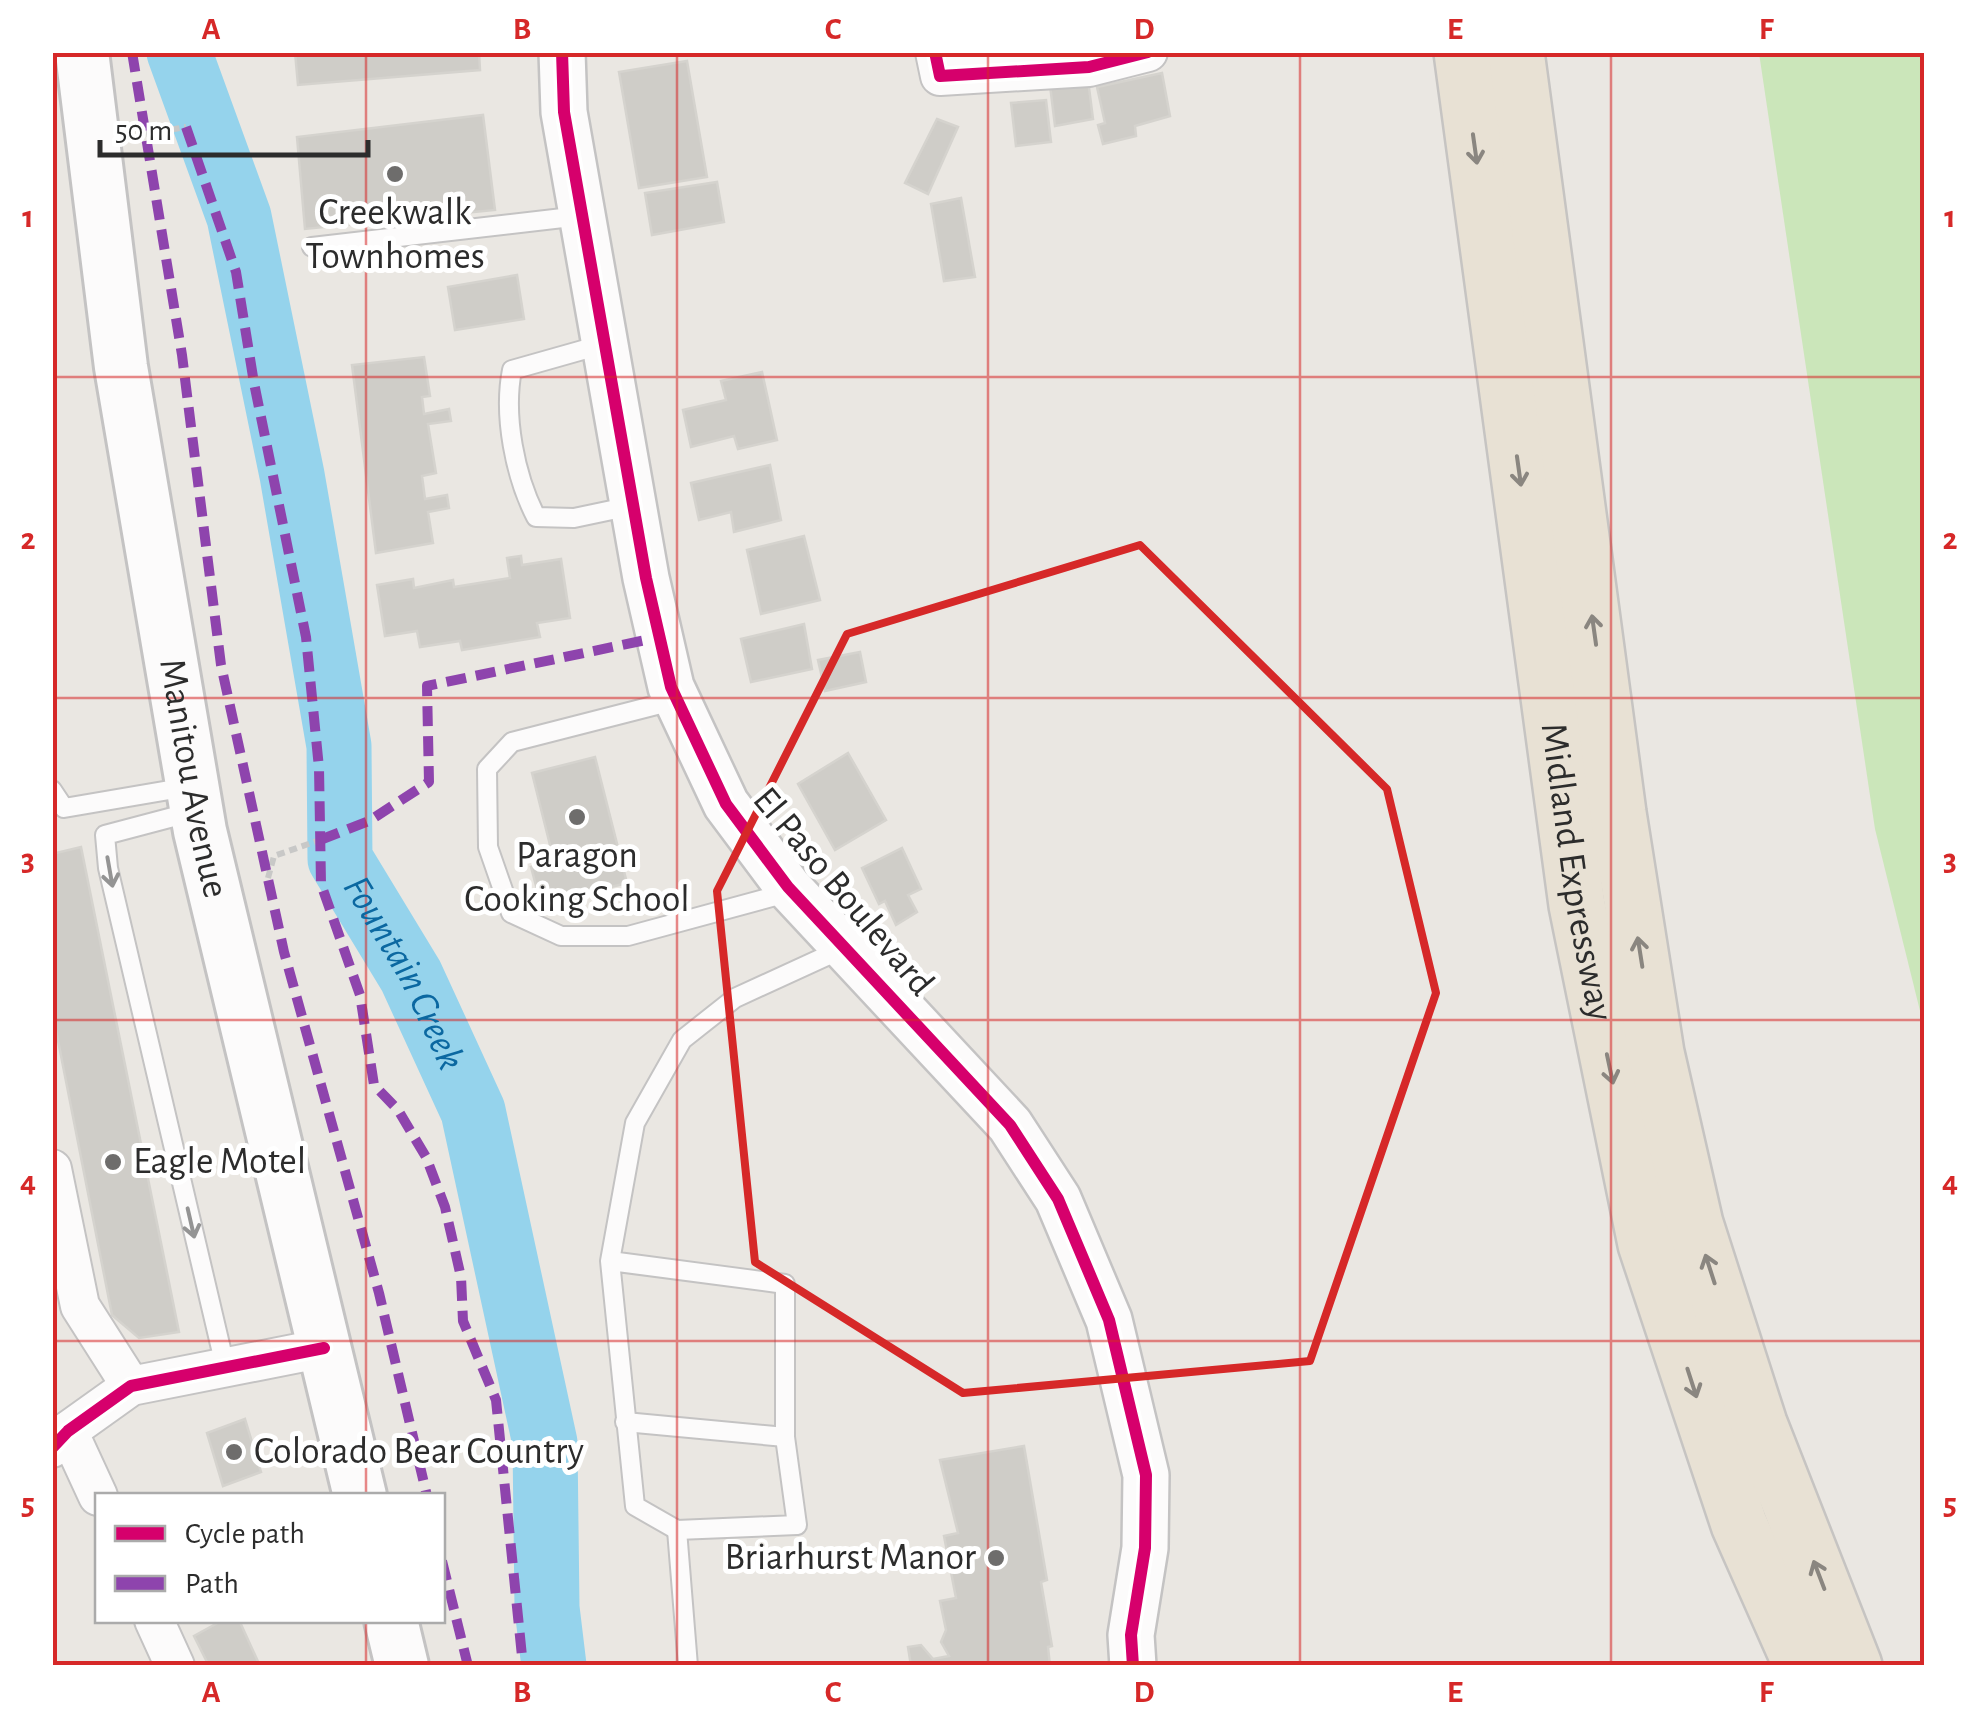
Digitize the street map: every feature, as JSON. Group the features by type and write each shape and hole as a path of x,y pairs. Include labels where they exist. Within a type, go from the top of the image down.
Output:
{"highway":[{"name":"Midland Expressway","path":"1462,52 1577,904 1646,1244 1739,1524 1802,1666"},
{"name":"Midland Expressway","path":"1516,52 1618,813 1656,1053 1696,1224 1748,1388 1854,1666"}],"main road":[{"name":"Manitou Avenue","path":"82,52 121,367 195,798 359,1493"},
{"path":"392,1623 402,1666"}],"street":[{"name":"El Paso Boulevard","path":"562,52 564,112 605,344 634,506 677,700 726,804 792,892 1010,1126 1058,1199 1109,1320 1146,1475 1145,1548 1131,1635 1133,1666"},
{"path":"938,64 1089,67 1148,53"},
{"path":"52,1169 80,1306 132,1386"},
{"path":"96,1493 60,1440 132,1386 324,1348"},
{"path":"155,1623 175,1666"}],"lane":[{"path":"312,247 583,216"},
{"path":"605,344 512,370 507,397 523,492 536,517 574,518 634,506"},
{"path":"677,700 512,742 487,769 488,847 511,913 561,936 628,936 792,892"},
{"path":"52,790 64,808 195,798"},
{"path":"195,798 105,835 108,868 226,1370"},
{"path":"610,1261 784,1284 785,1437 797,1525 677,1530 635,1506 610,1261 635,1123 682,1040 735,998 844,948"},
{"path":"625,1422 785,1437"},
{"path":"677,1530 683,1646 688,1666"}],"path":[{"path":"146,134 186,127"},
{"path":"268,878 274,856 320,840"}],"highlighted area":[{"path":"1140,545 1387,789 1436,993 1310,1361 963,1393 755,1262 717,891 847,634"}],"green space":[{"path":"1759,53 1924,53 1924,1027 1875,829"}],"building":[{"name":"Creekwalk Townhomes","path":"295,52 479,52 480,70 298,85"},
{"path":"687,61 707,177 639,188 619,72"},
{"path":"1162,73 1170,116 1135,126 1136,136 1103,144 1098,125 1105,123 1097,87"},
{"path":"1088,80 1093,119 1055,126 1050,85"},
{"path":"1046,100 1051,142 1016,146 1011,103"},
{"name":"Creekwalk Townhomes","path":"483,115 495,210 305,229 297,137"},
{"path":"937,119 958,127 928,194 905,183"},
{"path":"717,182 724,222 652,235 645,193"},
{"path":"961,198 975,277 944,281 931,204"},
{"path":"517,275 524,319 455,330 448,287"},
{"path":"424,357 430,396 422,397 424,414 449,409 451,421 428,424 436,473 422,476 425,499 447,495 449,508 428,512 433,543 376,553 352,365"},
{"path":"762,372 777,440 738,449 734,436 691,447 683,410 726,400 721,381"},
{"path":"770,465 781,520 734,532 731,512 699,520 691,483"},
{"path":"804,536 820,600 761,614 747,550"},
{"path":"521,556 522,565 561,559 570,618 537,623 540,637 462,650 460,641 420,647 417,631 385,636 377,585 413,579 414,588 453,580 454,587 510,578 507,558"},
{"path":"804,624 812,669 751,682 741,639"},
{"path":"860,652 866,682 825,691 818,660"},
{"path":"848,753 886,820 835,850 798,784"},
{"name":"Paragon Cooking School","path":"595,757 627,883 567,898 568,906 543,912 531,867 554,861 532,773"},
{"name":"Eagle Motel","path":"81,847 179,1332 139,1338 112,1315 52,1010 52,854"},
{"path":"902,848 921,889 908,895 917,912 896,925 885,901 879,904 862,868"},
{"name":"Colorado Bear Country","path":"245,1419 261,1472 223,1486 207,1433"},
{"name":"Briarhurst Manor","path":"1024,1446 1047,1580 1041,1582 1052,1646 1048,1647 1050,1666 911,1666 908,1647 921,1645 933,1659 949,1656 941,1642 946,1630 940,1601 956,1598 944,1536 958,1533 940,1460"},
{"path":"218,1623 240,1623 260,1666 209,1666 194,1636"}],"waterway":[{"name":"Fountain Creek","path":"179,52 239,217 292,475 339,746 340,859 411,976 473,1111 545,1443 547,1608 554,1666"}],"marked path":[{"path":"132,52 182,355 221,665 284,952 379,1293 426,1493"},
{"path":"186,127 236,272 254,383 306,637 319,768 321,884 360,995 374,1085 398,1110 426,1157 445,1207 461,1277 463,1321 496,1400 523,1666"},
{"path":"320,840 369,821 429,782 427,686 660,637"},
{"path":"445,1573 468,1666"}],"cycle path":[{"path":"562,52 564,112 646,578 671,687 726,804 788,887 1010,1125 1058,1199 1109,1320 1146,1475 1145,1548 1131,1635 1133,1666"},
{"path":"935,52 940,76 1089,67 1148,52"},
{"path":"52,1448 68,1431 131,1386 324,1348"}],"place":[{"name":"Creekwalk Townhomes","path":"395,174"},
{"name":"Paragon Cooking School","path":"577,817"},
{"name":"Eagle Motel","path":"113,1162"},
{"name":"Colorado Bear Country","path":"234,1452"},
{"name":"Briarhurst Manor","path":"996,1558"}]}
